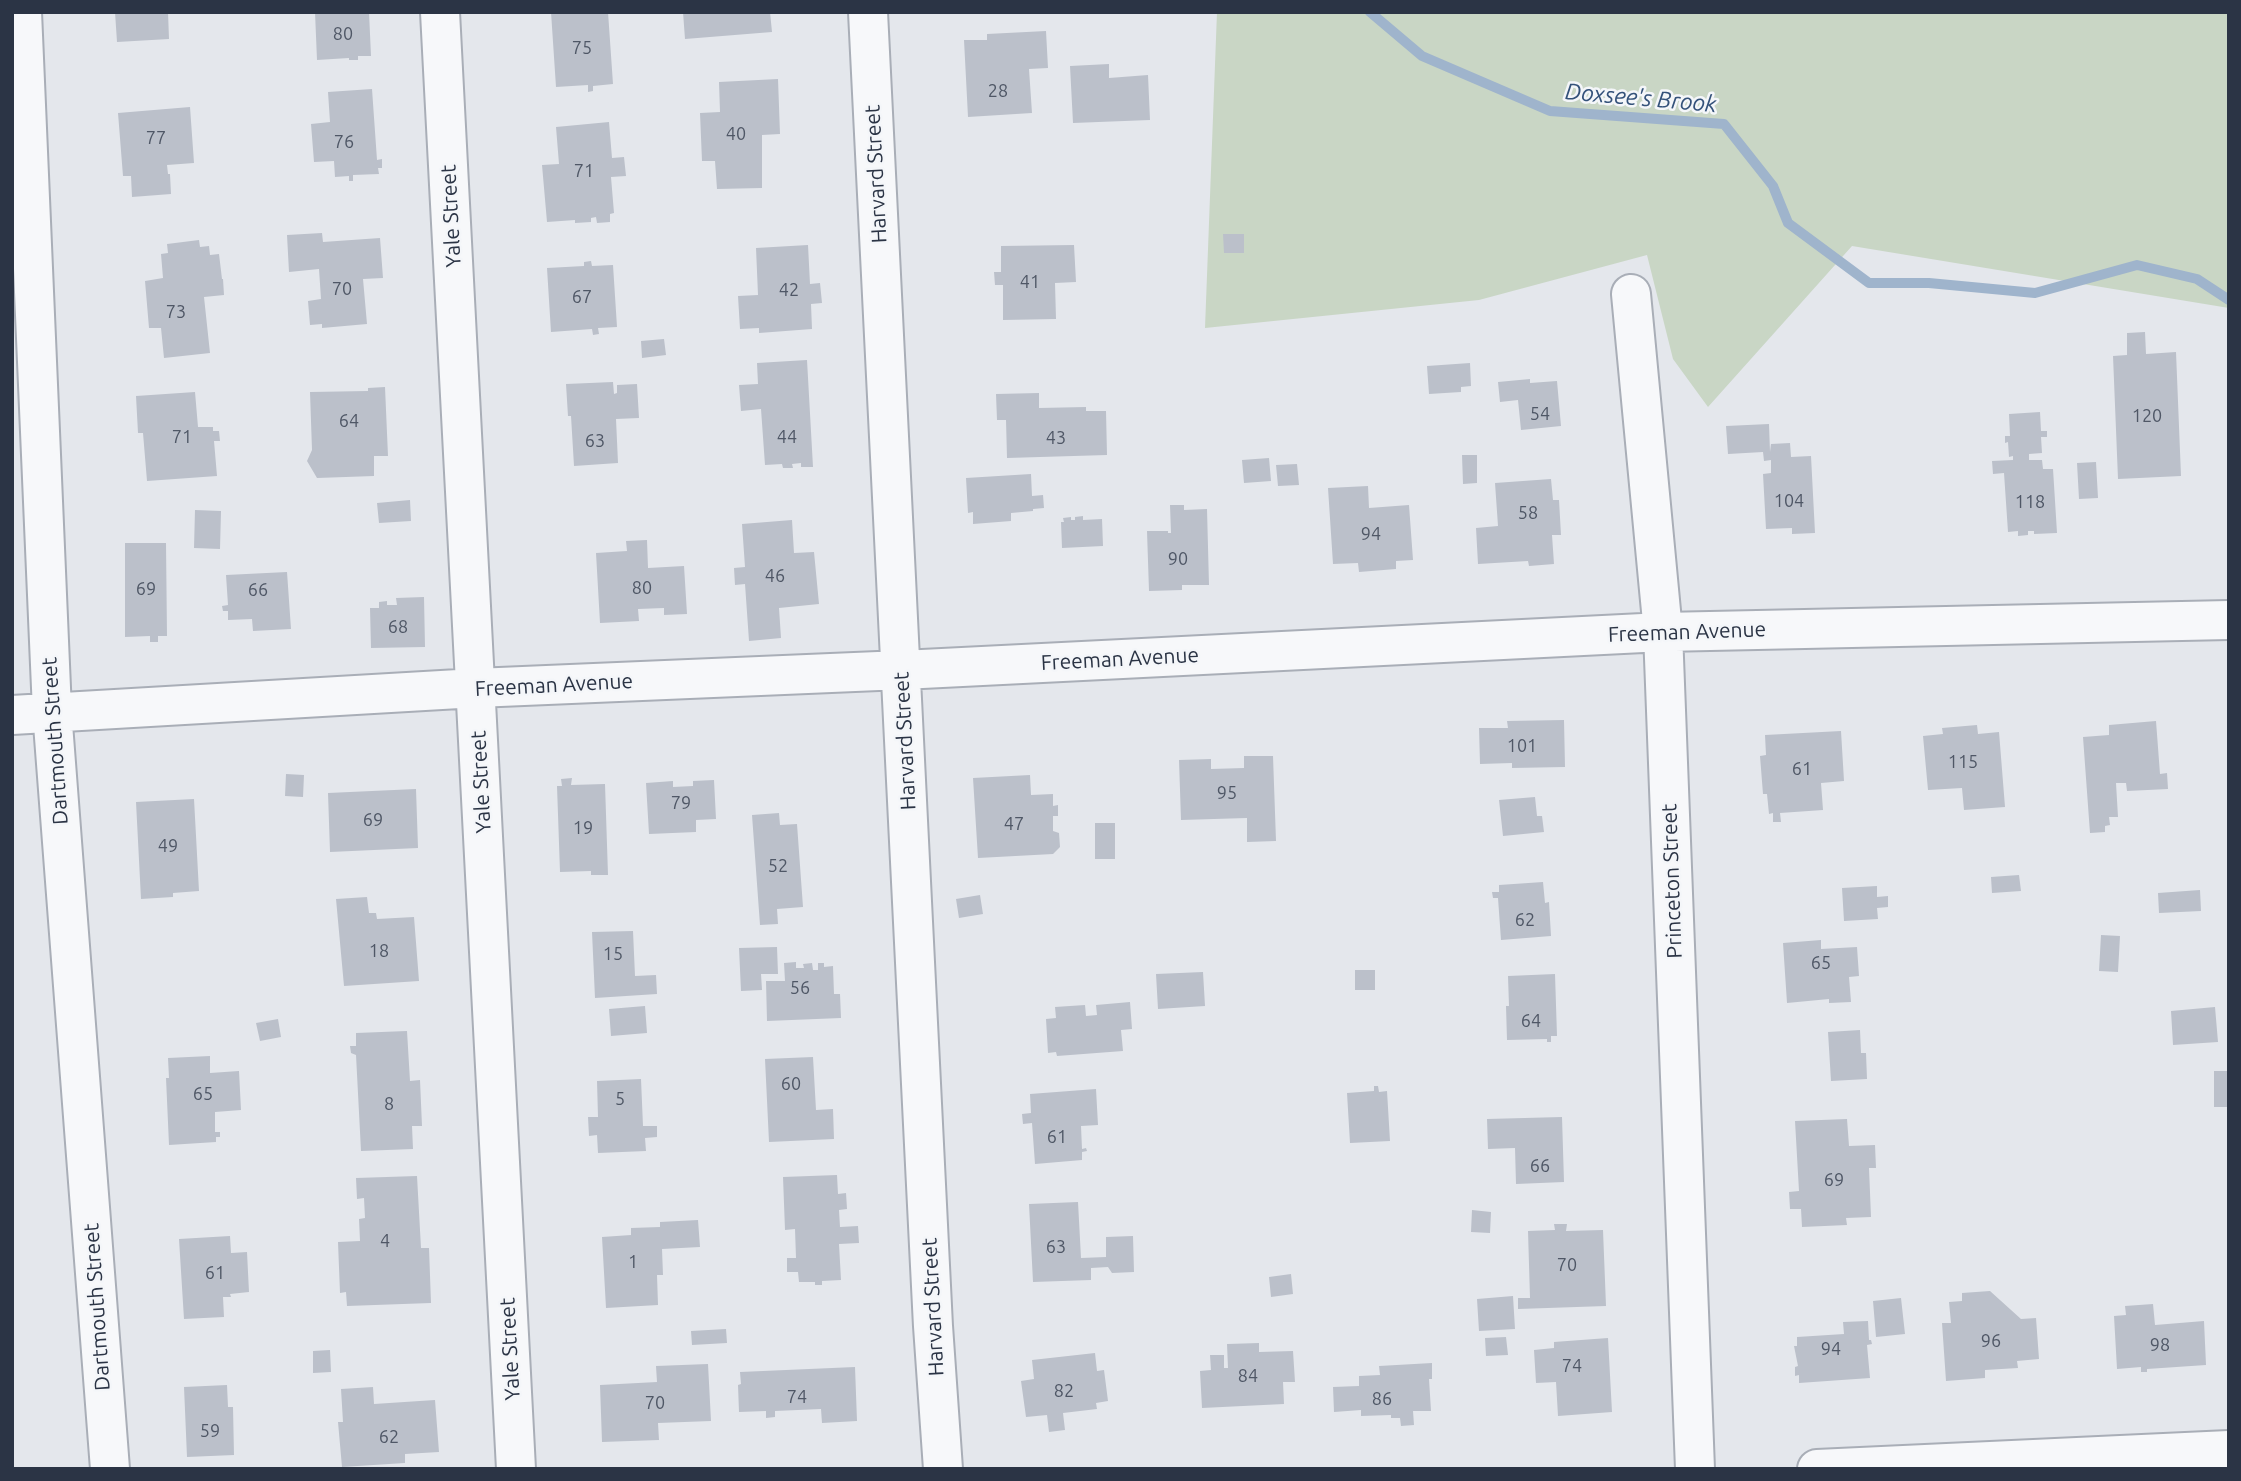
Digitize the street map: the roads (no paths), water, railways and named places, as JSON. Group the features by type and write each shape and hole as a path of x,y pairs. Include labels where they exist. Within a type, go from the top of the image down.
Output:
{"street":[{"name":"Dartmouth Street","path":"22,12 52,711 110,1469"},
{"name":"Yale Street","path":"440,12 516,1469"},
{"name":"Harvard Street","path":"868,12 933,1326 943,1469"},
{"name":"Princeton Street","path":"1631,294 1663,632 1695,1469"},
{"name":"Freeman Avenue","path":"12,715 476,688 1663,632 2229,620"},
{"path":"1816,1469 2229,1450"}],"waterway":[{"name":"Doxsee's Brook","path":"1370,12 1422,56 1550,111 1724,124 1773,186 1788,223 1869,283 1929,283 2035,293 2137,265 2197,279 2229,300"}]}
